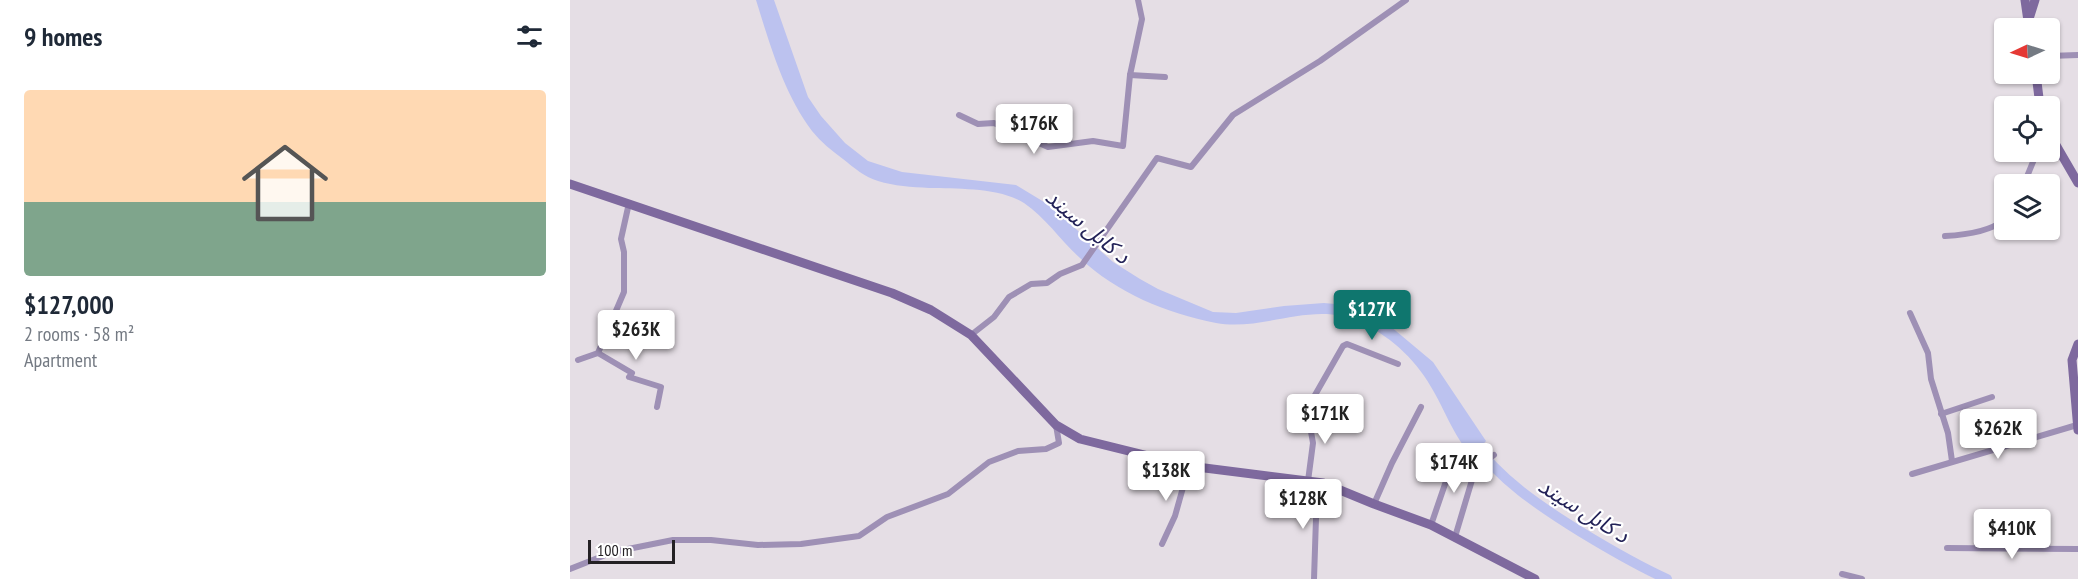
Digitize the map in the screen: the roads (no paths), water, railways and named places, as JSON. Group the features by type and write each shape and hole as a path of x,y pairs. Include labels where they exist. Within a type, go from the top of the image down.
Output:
{"main road":[{"path":"2025,0 2028,18"},
{"path":"2031,18 2035,0"},
{"path":"2060,152 2078,183"},
{"path":"570,183 892,293 931,310 971,335 1056,425 1080,439 1189,466 1323,483 1431,525 1534,579"},
{"path":"2078,344 2072,360 2078,428"}],"street":[{"path":"958,116 978,124 994,123 1048,147 1093,141 1123,146 1130,75 1142,19 1138,0"},
{"path":"971,335 994,316 1009,297 1031,284 1047,283 1060,274 1082,266 1157,158 1191,167 1233,115 1320,61 1406,0"},
{"path":"2060,56 2078,55"},
{"path":"1130,75 1165,77"},
{"path":"579,360 598,353 624,292 624,252 621,239 629,202"},
{"path":"1946,236 1964,235 1994,226"},
{"path":"1910,313 1928,353 1931,379 1948,434 1952,461"},
{"path":"1308,481 1313,443 1307,409 1343,345 1347,344 1398,364"},
{"path":"598,353 632,373 628,377 661,387 657,407"},
{"path":"1941,414 1992,397"},
{"path":"1374,504 1421,407"},
{"path":"570,569 613,552 673,540 711,540 758,545 801,544 859,536 887,517 948,494 989,462 1018,452 1046,449 1059,443 1056,425"},
{"path":"1912,474 1952,461 2078,428"},
{"path":"1431,525 1455,455"},
{"path":"1455,537 1476,470 1494,455"},
{"path":"1162,544 1175,516 1189,466"},
{"path":"1314,579 1316,519 1323,483"},
{"path":"1947,548 2078,549"},
{"path":"1842,573 1863,579"}],"water":[{"path":"756,0 774,0 808,97 845,143 868,161 902,172 1016,185 1049,205 1113,262 1158,289 1213,312 1236,313 1324,303 1346,305 1366,312 1390,326 1433,362 1486,441 1479,449 1466,449 1428,381 1412,361 1384,336 1362,323 1344,316 1326,314 1234,325 1179,314 1143,300 1110,282 1080,258 1032,209 1014,198 990,191 897,185 864,175 823,143 802,117 779,68"}],"waterway":[{"name":"د کابل سيند","path":"1471,440 1507,480 1535,502 1602,545 1667,579"}]}
